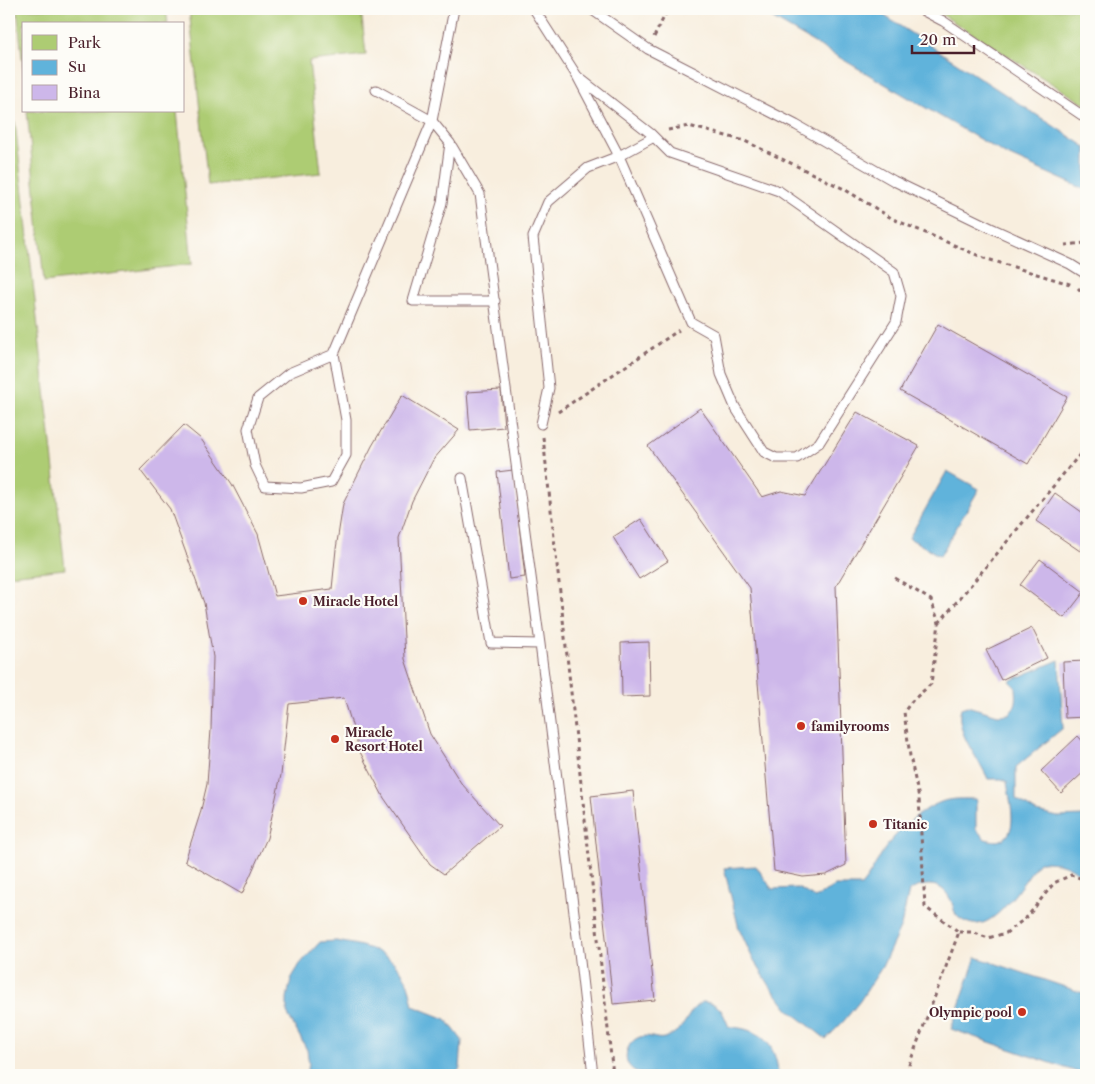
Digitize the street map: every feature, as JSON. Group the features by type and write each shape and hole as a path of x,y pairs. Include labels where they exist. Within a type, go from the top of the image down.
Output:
{"lane":[{"path":"334,354 289,373 258,398 248,429 255,466 265,486 301,488 331,482 346,455 346,420 334,354 432,121 454,9"},
{"path":"534,9 577,76 619,156 691,322 714,335 721,374 735,407 764,452 776,458 797,458 819,443 896,322 901,296 894,272 779,191 670,153 652,135 577,76"},
{"path":"591,9 648,49 796,125 894,181 1070,264 1086,274"},
{"path":"920,9 943,21 1086,118"},
{"path":"376,90 432,121 450,143 480,194 580,952 592,1075"},
{"path":"542,424 549,388 533,236 548,202 588,168 619,156 652,135"},
{"path":"450,143 442,203 414,301 494,301"},
{"path":"462,478 491,643 540,644"}],"path":[{"path":"648,49 668,9"},
{"path":"652,135 689,126 745,141 844,189 893,219 984,258 1076,286 1086,296"},
{"path":"613,1075 542,424 691,322"},
{"path":"939,623 1086,447"},
{"path":"895,578 930,600 939,623 931,684 912,701 904,712 910,756 919,798 926,907 959,932 972,932 988,938 1006,933 1027,917 1054,883 1071,875 1086,880"},
{"path":"910,1075 909,1065 959,932"}],"green space":[{"path":"17,9 166,9 168,22 22,22 22,56"},
{"path":"189,9 361,9 366,55 309,61 321,173 208,185"},
{"path":"933,9 1086,9 1086,105"},
{"path":"27,112 177,112 192,264 44,282"},
{"path":"15,122 65,569 9,575 9,123"}],"water":[{"path":"761,9 872,9 877,11 1086,147 1086,190 1005,154 770,17"},
{"path":"947,471 979,489 940,556 909,538"},
{"path":"1059,660 1063,728 1016,767 1016,799 1036,812 1058,817 1084,816 1086,818 1086,879 1064,865 1039,862 1011,899 995,916 986,922 977,924 968,923 956,915 950,899 941,888 925,885 909,891 901,926 882,967 860,1001 826,1039 789,1010 770,986 752,957 739,929 724,868 756,866 772,889 798,888 815,898 835,886 861,886 887,845 900,830 932,806 953,799 976,799 976,829 985,839 1001,840 1007,836 1012,823 1007,782 1002,779 988,779 964,735 960,717 961,708 967,706 998,715 1009,714 1016,702 1016,688 1009,681"},
{"path":"336,941 367,948 385,956 400,969 406,979 413,1006 446,1019 462,1040 460,1068 455,1075 305,1075 309,1065 307,1050 287,1013 287,998 291,979 300,964 320,942"},
{"name":"Olympic pool","path":"976,957 1086,994 1086,1075 951,1029"},
{"path":"702,1002 717,1006 729,1027 750,1031 758,1034 765,1040 774,1055 778,1075 654,1075 640,1073 632,1069 626,1056 629,1047 635,1039 645,1036 665,1038 671,1035 681,1027 694,1008"}],"building":[{"path":"938,324 1067,397 1028,464 900,391"},
{"path":"501,390 504,427 470,430 467,392"},
{"path":"402,395 459,430 433,460 412,501 399,538 405,659 430,734 461,783 500,826 444,874 430,864 384,798 360,752 344,698 289,704 281,775 267,838 242,894 185,861 200,814 207,784 213,657 204,603 170,509 140,470 184,425 201,439 232,484 258,534 275,596 332,589 343,504 372,446"},
{"name":"familyrooms","path":"700,408 762,497 781,491 805,496 857,412 919,446 836,586 846,865 826,875 803,877 774,871 750,588 648,446"},
{"path":"513,470 525,577 509,579 497,472"},
{"path":"1055,493 1086,515 1086,542 1080,551 1036,521"},
{"path":"641,519 668,561 639,579 613,537"},
{"path":"1040,559 1084,592 1064,618 1020,585"},
{"path":"1032,628 1047,658 1001,680 986,650"},
{"path":"649,642 650,696 622,697 621,643"},
{"path":"1086,661 1086,717 1065,718 1063,662"},
{"path":"1078,736 1086,745 1086,770 1061,793 1041,771"},
{"path":"633,791 655,1000 613,1004 591,796"}],"place":[{"name":"Miracle Hotel","path":"303,601"},
{"name":"familyrooms","path":"801,726"},
{"name":"Miracle Resort Hotel","path":"335,739"},
{"name":"Titanic","path":"873,824"},
{"name":"Olympic pool","path":"1022,1012"}]}
